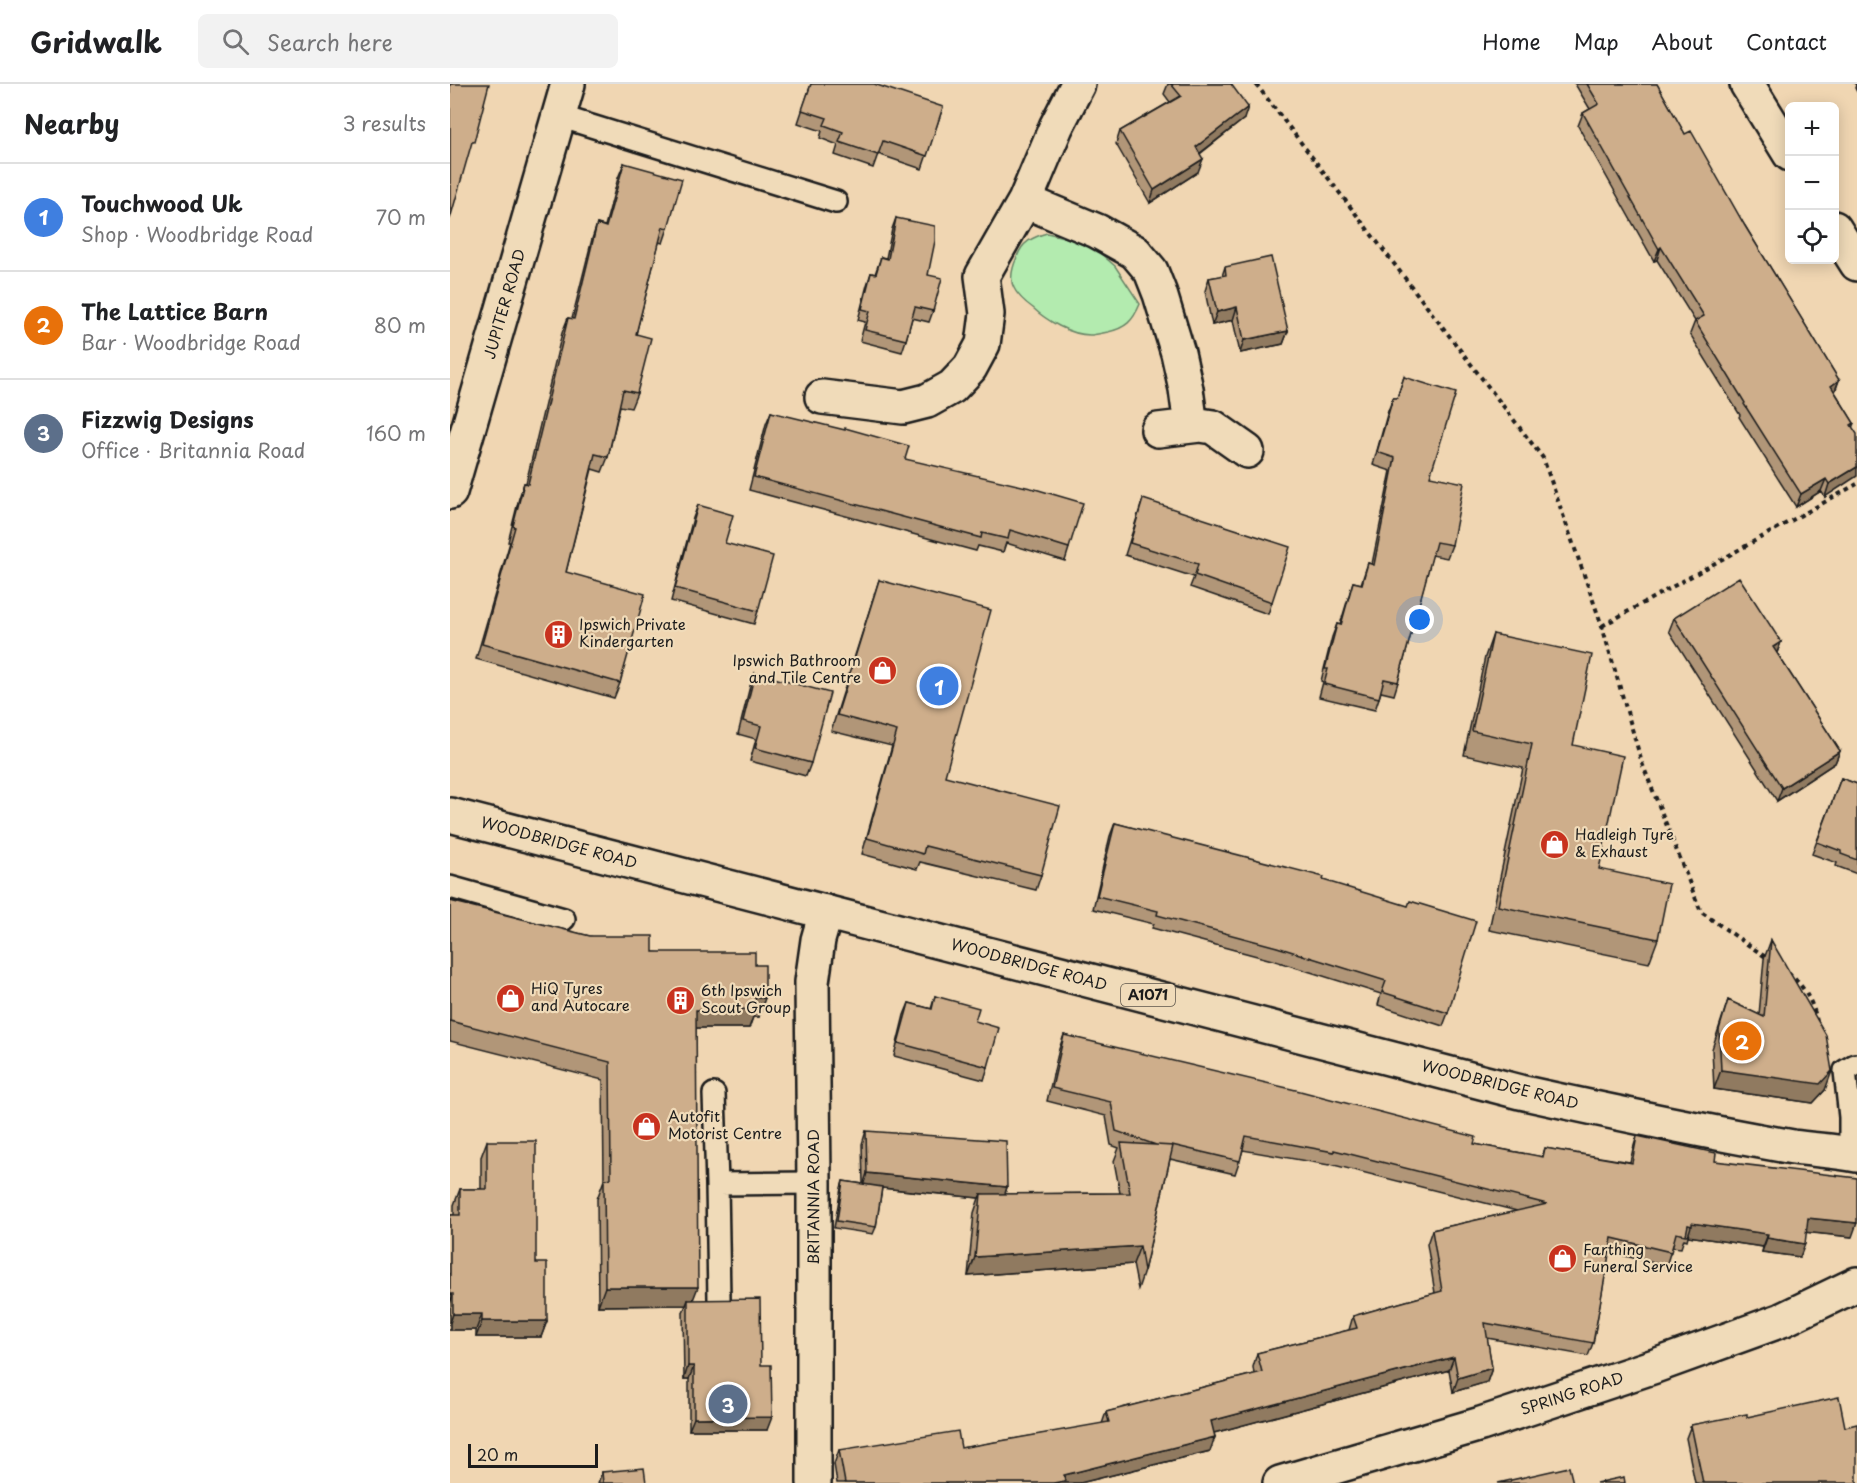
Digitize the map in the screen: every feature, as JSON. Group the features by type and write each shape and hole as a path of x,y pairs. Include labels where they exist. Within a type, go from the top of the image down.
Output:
{"street":[{"name":"JUPITER ROAD","path":"450,492 568,84"},
{"path":"822,397 903,407 927,401 952,387 970,368 983,344 987,314 982,276 1025,201 1056,127 1078,84"},
{"path":"1747,84 1785,146"},
{"path":"1025,201 1097,231 1134,252 1151,271 1178,353 1191,426"},
{"path":"1839,236 1857,264"},
{"path":"1158,430 1200,425 1213,427 1247,451"},
{"name":"WOODBRIDGE ROAD","path":"450,815 1520,1092 1717,1133 1796,1147 1854,1154"},
{"name":"BRITANNIA ROAD","path":"813,1483 812,982 818,940 826,912"},
{"name":"SPRING ROAD","path":"1280,1483 1481,1424 1655,1366 1782,1320 1857,1284"}],"lane":[{"path":"559,116 836,202"},
{"path":"450,887 564,919"},
{"path":"1854,1154 1845,1071 1855,1065"},
{"path":"714,1094 719,1299"},
{"path":"717,1184 814,1183"}],"path":[{"path":"1256,84 1543,458 1602,626 1642,763 1701,912 1775,964"},
{"path":"1602,626 1857,484"},
{"path":"1784,970 1793,977 1814,1005 1819,1028"}],"green space":[{"path":"1047,233 1093,247 1115,266 1140,304 1128,323 1114,330 1090,335 1082,334 1059,326 1020,297 1012,277 1019,252 1029,241"}],"building":[{"path":"450,84 489,84 450,219"},
{"path":"811,84 874,84 943,107 927,156 883,141 878,155 839,142 843,132 824,125 827,118 802,110"},
{"path":"1171,84 1231,84 1248,107 1196,147 1203,159 1154,190 1120,131 1181,96"},
{"path":"1587,84 1657,84 1685,134 1691,131 1745,226 1839,380 1831,386 1854,423 1851,425 1857,434 1857,467 1829,484 1826,479 1801,494 1695,321 1704,316 1661,247 1659,249 1583,113 1599,104"},
{"path":"624,163 682,179 668,228 663,227 636,334 651,338 637,393 623,390 608,457 595,454 566,572 645,594 620,683 482,644 515,527 513,526 524,483 528,484 568,318 574,319 597,224 606,227"},
{"path":"896,218 935,226 935,241 928,275 942,278 933,311 915,307 906,340 865,330 870,311 862,309 871,273 876,274 881,257 888,259"},
{"path":"1271,257 1288,331 1244,340 1237,307 1217,312 1209,278 1226,275 1225,267"},
{"path":"1404,377 1456,393 1430,476 1464,483 1452,545 1436,542 1398,682 1384,679 1379,698 1324,684 1328,669 1325,669 1337,624 1341,625 1353,582 1362,584 1368,563 1374,565 1395,458 1377,452 1393,398 1397,398"},
{"path":"771,412 845,430 845,428 909,446 905,459 1035,489 1083,503 1069,548 1010,530 1008,539 982,533 981,538 754,477"},
{"path":"1143,499 1290,547 1272,602 1195,575 1198,564 1130,543"},
{"path":"698,505 733,515 725,543 773,556 758,611 675,588"},
{"path":"1739,577 1781,642 1773,647 1840,751 1782,788 1674,618"},
{"path":"879,580 991,610 945,776 1060,806 1041,875 925,846 923,854 867,838 897,731 837,715"},
{"name":"Hadleigh Tyre & Exhaust","path":"1493,634 1592,655 1573,745 1623,756 1599,869 1669,884 1658,939 1498,906 1532,744 1472,731"},
{"path":"755,673 830,693 811,763 755,748 761,726 743,721"},
{"path":"1841,778 1857,784 1857,860 1817,842"},
{"path":"1115,823 1324,877 1323,880 1408,906 1410,901 1476,921 1448,1013 1382,992 1386,981 1277,947 1157,915 1158,911 1097,896"},
{"path":"450,901 590,936 653,936 653,952 755,952 755,965 765,965 765,998 755,998 755,1009 696,1010 698,1287 605,1287 604,1180 611,1178 610,1062 450,1021"},
{"path":"1771,940 1826,1035 1832,1071 1820,1084 1721,1070 1719,1030 1728,1000 1764,1017"},
{"path":"935,996 979,1008 975,1021 999,1028 988,1067 898,1043 909,1003 932,1009"},
{"path":"1064,1035 1300,1091 1476,1137 1474,1144 1543,1157 1545,1148 1632,1163 1637,1136 1716,1153 1715,1161 1857,1178 1857,1223 1808,1218 1805,1244 1767,1238 1768,1234 1692,1223 1692,1226 1688,1225 1686,1235 1676,1233 1671,1252 1612,1238 1593,1343 1485,1323 1492,1368 1458,1378 1454,1357 1211,1421 1215,1437 1064,1475 1065,1481 1053,1483 845,1483 839,1450 958,1431 961,1448 1109,1422 1106,1412 1262,1372 1257,1353 1357,1328 1353,1316 1442,1291 1432,1230 1547,1204 1334,1150 1334,1152 1246,1136 1240,1161 1172,1145 1156,1145 1116,1131 1111,1102 1052,1088"},
{"path":"866,1131 1006,1141 1007,1187 867,1173"},
{"path":"487,1141 536,1141 536,1263 547,1263 547,1321 482,1321 482,1314 453,1314 453,1294 450,1294 450,1215 460,1215 460,1189 487,1189"},
{"path":"1121,1143 1173,1146 1144,1271 1140,1246 975,1257 981,1194 1130,1193"},
{"path":"843,1181 882,1187 876,1227 837,1221"},
{"path":"760,1299 761,1365 771,1365 772,1417 694,1418 694,1366 688,1366 688,1300"},
{"path":"1839,1397 1845,1427 1857,1424 1857,1483 1703,1483 1691,1425 1747,1414 1747,1417"},
{"path":"1569,1467 1573,1483 1498,1483"},
{"path":"644,1468 646,1483 603,1483 602,1472"},
{"path":"1624,1477 1625,1483 1596,1483"}],"place":[{"name":"Ipswich Private Kindergarten","path":"558,634"},
{"name":"Ipswich Bathroom and Tile Centre","path":"882,670"},
{"name":"Touchwood Uk","path":"939,686"},
{"name":"Hadleigh Tyre & Exhaust","path":"1554,844"},
{"name":"HiQ Tyres and Autocare","path":"510,998"},
{"name":"6th Ipswich Scout Group","path":"680,1000"},
{"name":"The Lattice Barn","path":"1742,1041"},
{"name":"Autofit Motorist Centre","path":"647,1126"},
{"name":"Farthing Funeral Service","path":"1562,1259"},
{"name":"Fizzwig Designs","path":"728,1404"}]}
